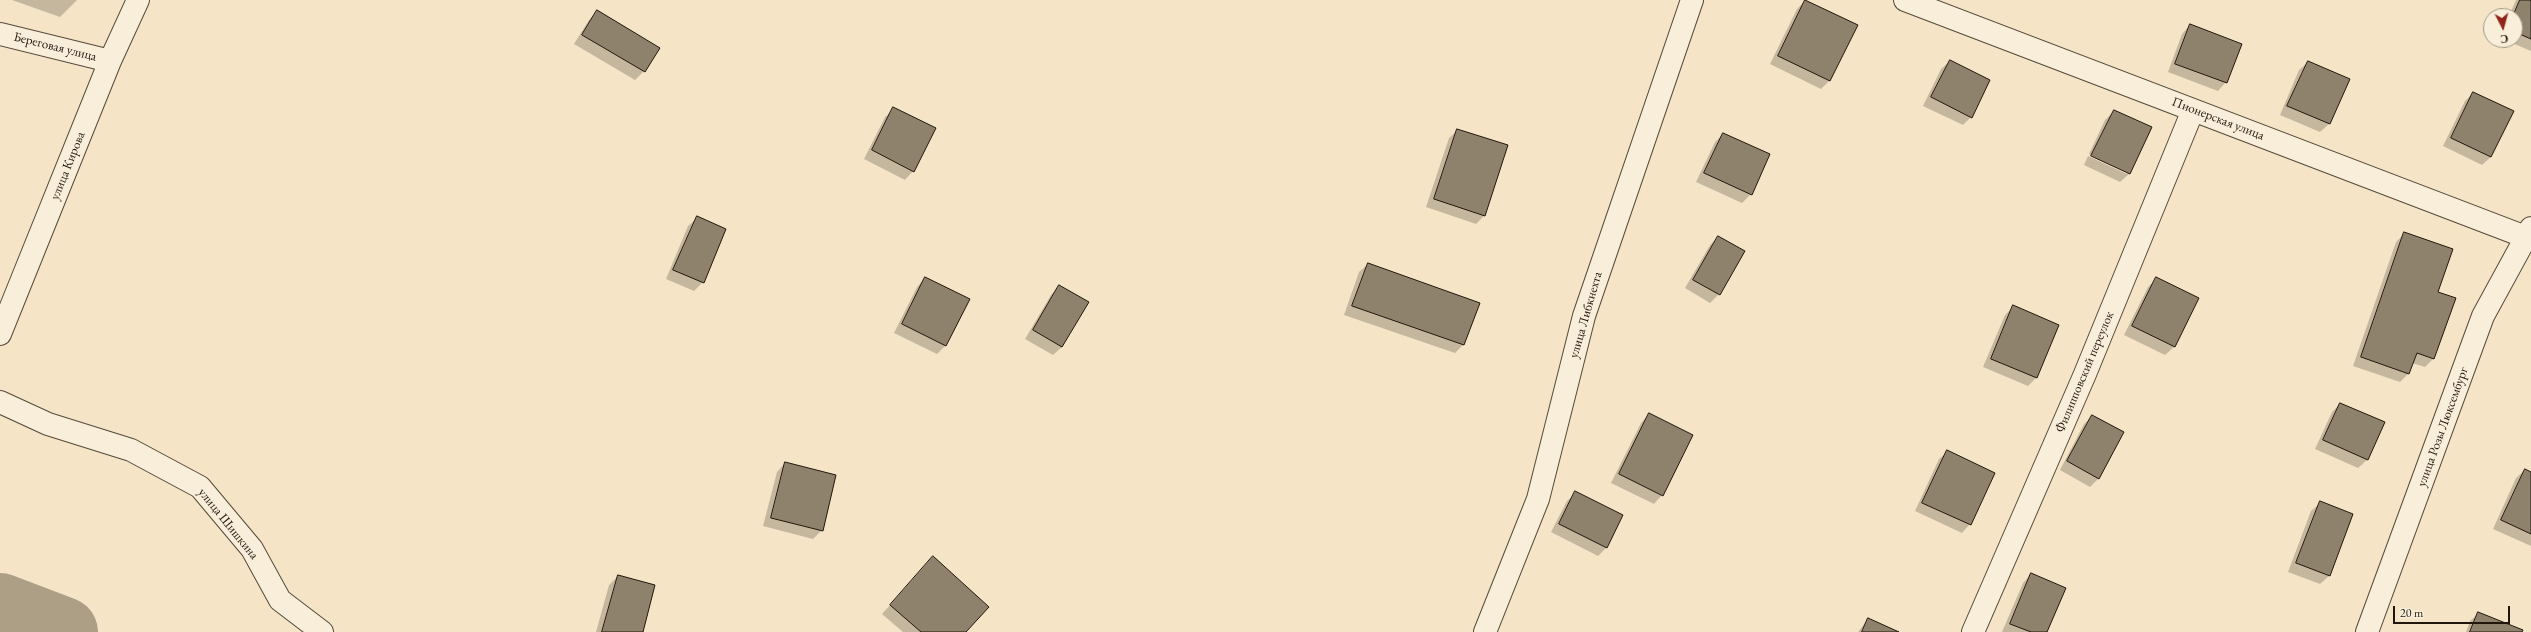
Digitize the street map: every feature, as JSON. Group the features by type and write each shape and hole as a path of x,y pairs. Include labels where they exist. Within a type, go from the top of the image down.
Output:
{"street":[{"name":"улица Кирова","path":"0,334 110,61 138,0"},
{"name":"улица Либкнехта","path":"1485,632 1538,499 1584,316 1692,0"},
{"name":"Пионерская улица","path":"1905,0 2193,110 2530,235"},
{"name":"Береговая улица","path":"0,34 110,61"},
{"name":"Филипповский переулок","path":"1973,632 2085,374 2193,110"},
{"name":"улица Розы Люксембург","path":"2367,632 2483,316 2530,235"},
{"name":"улица Шишкина","path":"0,402 48,424 131,450 200,487 252,549 280,600 322,632"}],"building":[{"path":"1805,0 1858,25 1830,81 1778,56"},
{"path":"2520,0 2531,0 2531,39 2523,36 2523,8 2516,8"},
{"path":"597,10 660,48 645,72 582,35"},
{"path":"2190,24 2242,44 2227,83 2175,64"},
{"path":"1950,60 1990,80 1972,118 1931,97"},
{"path":"2308,61 2350,79 2330,124 2287,106"},
{"path":"2473,92 2514,111 2491,157 2451,138"},
{"path":"893,107 936,128 914,172 872,150"},
{"path":"2114,110 2152,127 2130,174 2091,156"},
{"path":"1457,129 1508,145 1485,216 1434,199"},
{"path":"1723,133 1770,154 1752,195 1704,173"},
{"path":"697,216 726,229 704,283 673,270"},
{"path":"2404,232 2453,249 2438,292 2456,298 2434,359 2417,353 2409,374 2361,357"},
{"path":"1718,236 1745,251 1720,295 1693,280"},
{"path":"1368,263 1480,303 1464,345 1352,306"},
{"path":"925,277 970,299 946,346 902,324"},
{"path":"2156,277 2199,298 2175,347 2132,326"},
{"path":"1059,285 1089,302 1062,347 1033,330"},
{"path":"2013,305 2059,325 2037,378 1991,359"},
{"path":"2340,403 2385,422 2368,460 2323,440"},
{"path":"1649,413 1693,435 1663,496 1619,474"},
{"path":"2092,415 2124,432 2099,479 2067,461"},
{"path":"1947,450 1995,473 1971,525 1922,503"},
{"path":"785,462 836,475 823,531 771,518"},
{"path":"2525,469 2531,472 2531,534 2501,520"},
{"path":"1575,491 1623,515 1607,548 1559,524"},
{"path":"2320,501 2353,514 2330,576 2296,563"},
{"path":"933,556 989,607 966,632 921,632 890,605"},
{"path":"2031,573 2066,588 2047,632 2031,632 2010,624"},
{"path":"618,575 655,585 643,632 602,632"},
{"path":"2478,612 2523,630 2522,632 2470,632"},
{"path":"1868,618 1899,632 1862,632"}],"waterway":[{"path":"0,608 63,632"}]}
